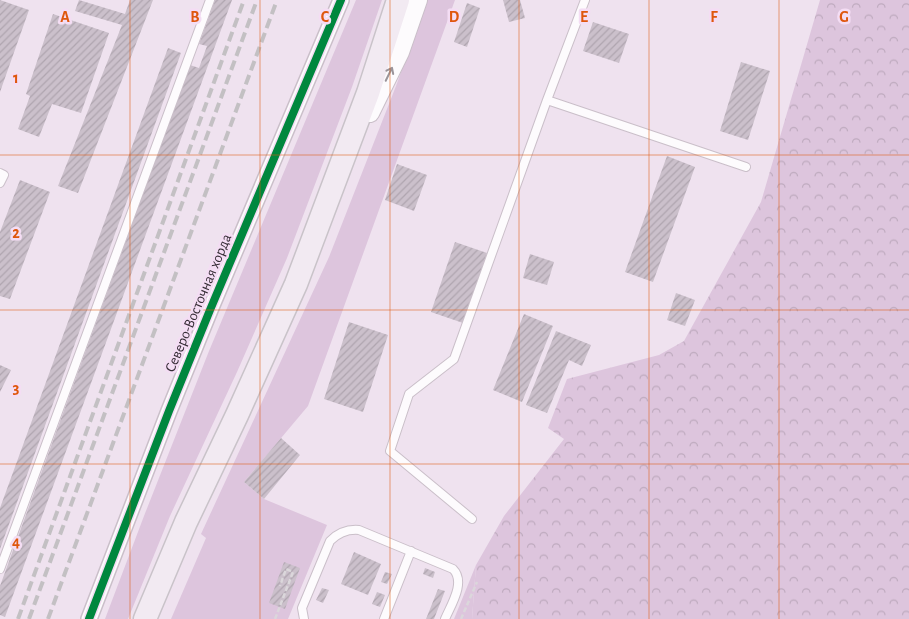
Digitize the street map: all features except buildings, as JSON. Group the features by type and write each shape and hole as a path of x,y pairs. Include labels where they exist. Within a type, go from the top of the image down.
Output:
{"main road":[{"path":"145,619 186,522 296,284 368,93 398,0"}],"street":[{"name":"Северо-Восточная хорда","path":"89,619 172,402 341,0"},
{"path":"330,196 400,52 418,0"}],"lane":[{"path":"0,569 210,0"},
{"path":"472,519 390,451 409,394 454,359 585,0"},
{"path":"547,100 746,167"},
{"path":"0,173 4,175 0,183"},
{"path":"304,619 302,608 330,541 339,534 352,530 359,530 450,567 456,572 459,580 458,589 445,619"},
{"path":"384,619 411,551"}],"path":[{"path":"275,619 293,572 286,569 280,586"},
{"path":"461,619 476,582"}],"green space":[{"path":"356,0 382,0 352,87 287,258 237,372 170,516 128,619 105,619 209,351"},
{"path":"427,0 455,0 308,406 244,482 264,499 327,525 288,619 171,619 206,538 201,534 329,257 396,86"},
{"path":"820,0 909,0 909,619 472,619 476,565 504,516 564,439 548,428 567,379 659,355 684,341 761,202"},
{"path":"476,565 472,619 454,619"}],"railway":[{"path":"18,619 244,0"},
{"path":"29,619 257,0"},
{"path":"48,619 277,0"}],"cycle path":[{"path":"89,619 210,310 341,0"}]}
